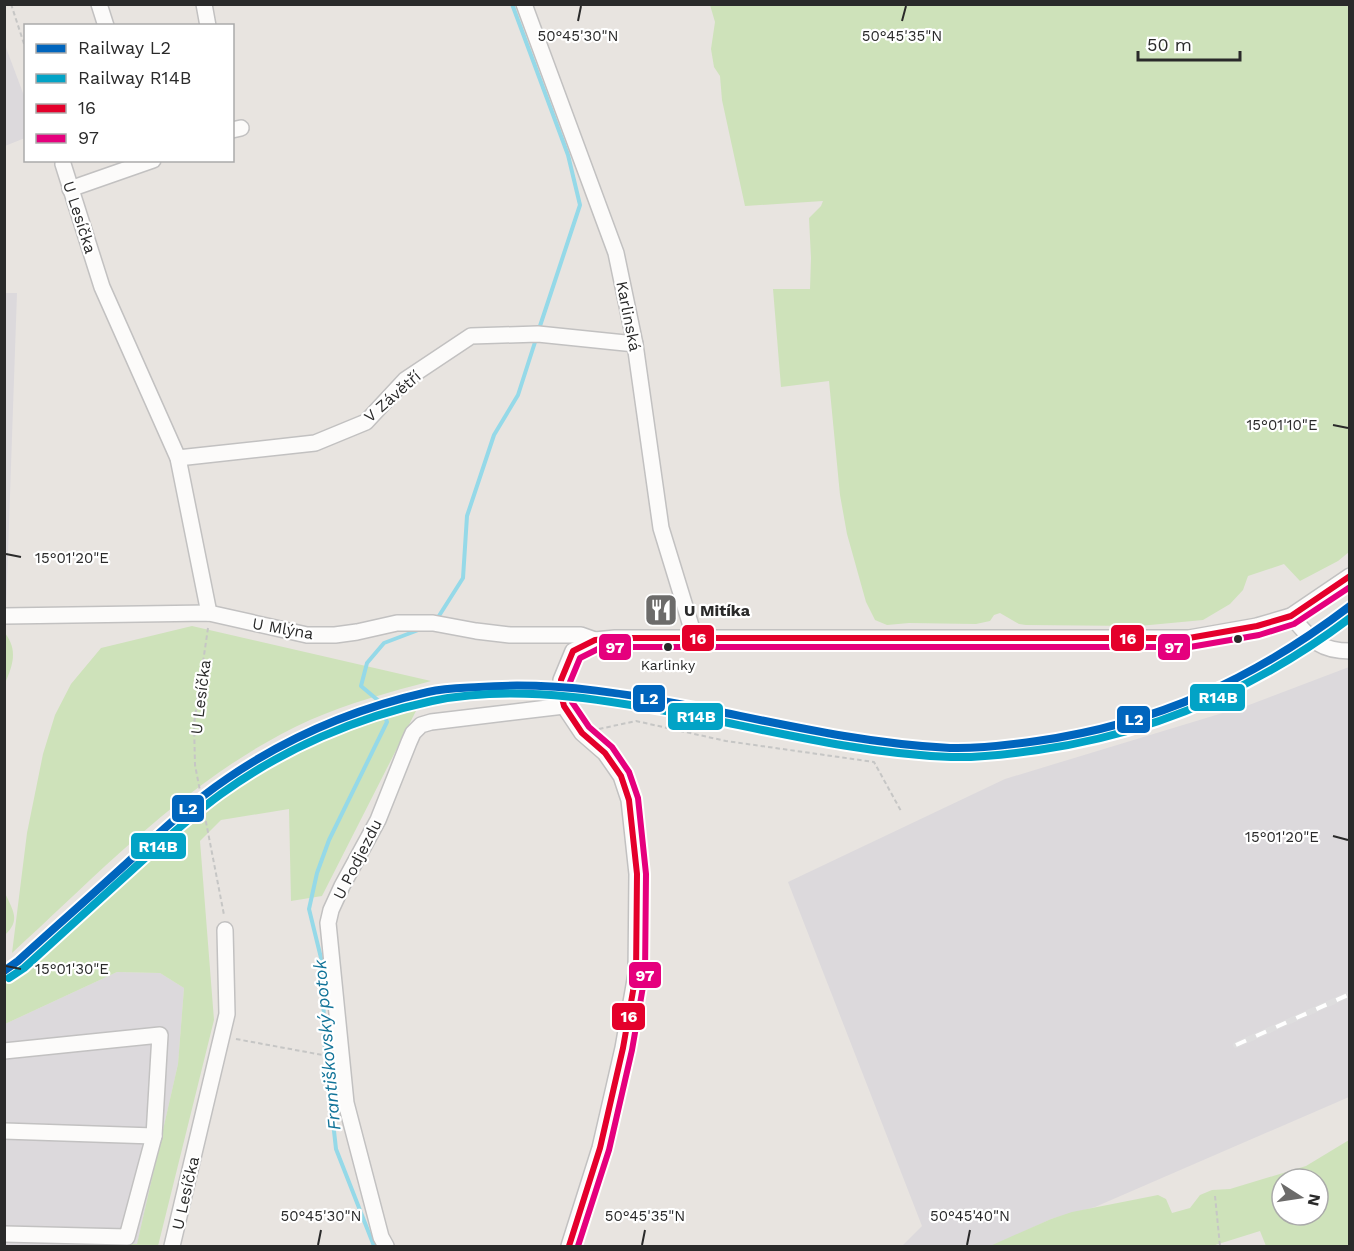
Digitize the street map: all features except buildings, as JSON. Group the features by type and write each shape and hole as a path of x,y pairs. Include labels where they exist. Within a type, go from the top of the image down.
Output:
{"street":[{"path":"99,4 105,24"},
{"path":"204,4 208,24"},
{"name":"Karlinská","path":"524,4 616,253 635,344 661,528 695,639"},
{"path":"70,189 146,162"},
{"name":"U Lesíčka","path":"63,164 102,287 178,458 209,613"},
{"name":"V Závětří","path":"178,458 315,442 366,422 405,380 471,336 538,334 635,344"},
{"name":"U Mlýna","path":"4,616 209,613 306,635 357,632 397,623 434,624 476,632 510,635 581,635 595,640 615,638 1189,638 1257,626 1291,616 1350,576"},
{"path":"1291,616 1314,643 1323,648 1350,651"},
{"path":"568,1246 600,1148 623,1048 636,974 637,874 629,800 621,776 605,753 582,733 564,706 561,694 561,680 573,651 595,640"},
{"name":"U Podjezdu","path":"386,1246 381,1237 346,1103 328,923 331,910 378,820 413,733 421,725 564,706"},
{"name":"U Lesíčka","path":"172,1246 227,1014 225,930"},
{"path":"4,1051 160,1035 154,1136 127,1237 4,1234"},
{"path":"4,1131 154,1136"}],"path":[{"path":"11,4 24,44"},
{"name":"U Lesíčka","path":"209,613 194,724 195,765 223,905 225,930"},
{"path":"582,733 636,721 726,741 874,762 901,811"},
{"path":"221,1037 322,1054"},
{"path":"1215,1196 1220,1246"}],"shaded area":[{"path":"5,45 24,96 24,138 5,146"},
{"path":"4,293 17,293 6,610 4,610"},
{"path":"1349,667 1349,1097 1095,1207 1051,1219 993,1246 902,1246 922,1226 788,882 1005,779 1249,705"},
{"path":"117,972 160,973 184,988 178,1064 137,1245 85,1243 95,1246 5,1246 5,1024"}],"green space":[{"path":"710,5 1349,5 1349,552 1338,561 1300,581 1284,564 1248,576 1243,590 1230,604 1203,620 1139,626 1026,625 1019,624 1000,613 994,615 990,621 976,624 887,625 875,620 866,602 847,534 840,495 829,381 781,387 773,289 810,289 809,218 823,201 745,206 722,100 720,76 714,67 711,49 715,22"},
{"path":"192,626 431,681 355,703 310,720 267,742 227,767 152,824 12,953 27,833 43,754 55,715 71,684 101,648"},
{"path":"5,633 12,645 13,658 5,683"},
{"path":"419,705 322,896 291,901 289,809 221,820 200,841 214,1020 158,1246 96,1246 80,1243 137,1244 178,1064 184,988 160,973 117,972 5,1024 4,984 25,969 163,842 238,784 319,739 356,724"},
{"path":"5,893 13,910 14,920 5,935"},
{"path":"1349,1140 1349,1246 1266,1246 1260,1231 1212,1246 990,1246 1072,1212 1158,1195 1166,1199 1172,1213 1190,1208 1200,1195 1212,1190 1230,1189 1270,1177 1270,1227 1330,1227 1330,1167 1303,1167"}],"waterway":[{"name":"Františkovský potok","path":"512,4 568,155 580,205 540,326"},
{"name":"Františkovský potok","path":"437,619 463,578 467,516 494,435 518,395 536,339"},
{"name":"Františkovský potok","path":"380,702 361,686 367,663 384,643 421,629"},
{"name":"Františkovský potok","path":"374,1246 336,1149 325,1050 322,962 309,909 317,873 329,840 387,722 383,711"}],"railway":[{"path":"1236,1045 1350,994"}],"rail line":[{"name":"L2","path":"4,971 176,819 228,778 299,737 375,706 454,688 538,686 654,699 890,743 950,748 994,746 1081,733 1163,710 1202,694 1277,656 1350,606"},
{"name":"R14B","path":"9,978 24,968 175,831 221,794 295,749 349,726 404,708 466,696 538,694 645,707 861,748 951,757 995,755 1081,743 1163,720 1241,686 1278,666 1350,618"}],"transit line":[{"name":"16","path":"569,1246 600,1148 623,1048 636,974 637,874 629,800 621,776 605,753 582,733 564,706 561,680 573,651 595,640 615,638 1189,638 1257,626 1291,616 1350,576"},
{"name":"97","path":"578,1246 609,1150 632,1050 645,975 646,874 638,798 629,772 612,747 589,727 572,702 570,682 580,658 598,649 615,647 1190,647 1259,635 1294,624 1350,587"}],"place":[{"name":"U Mitíka","path":"661,610"},
{"name":"Karlinky","path":"668,647"}]}
